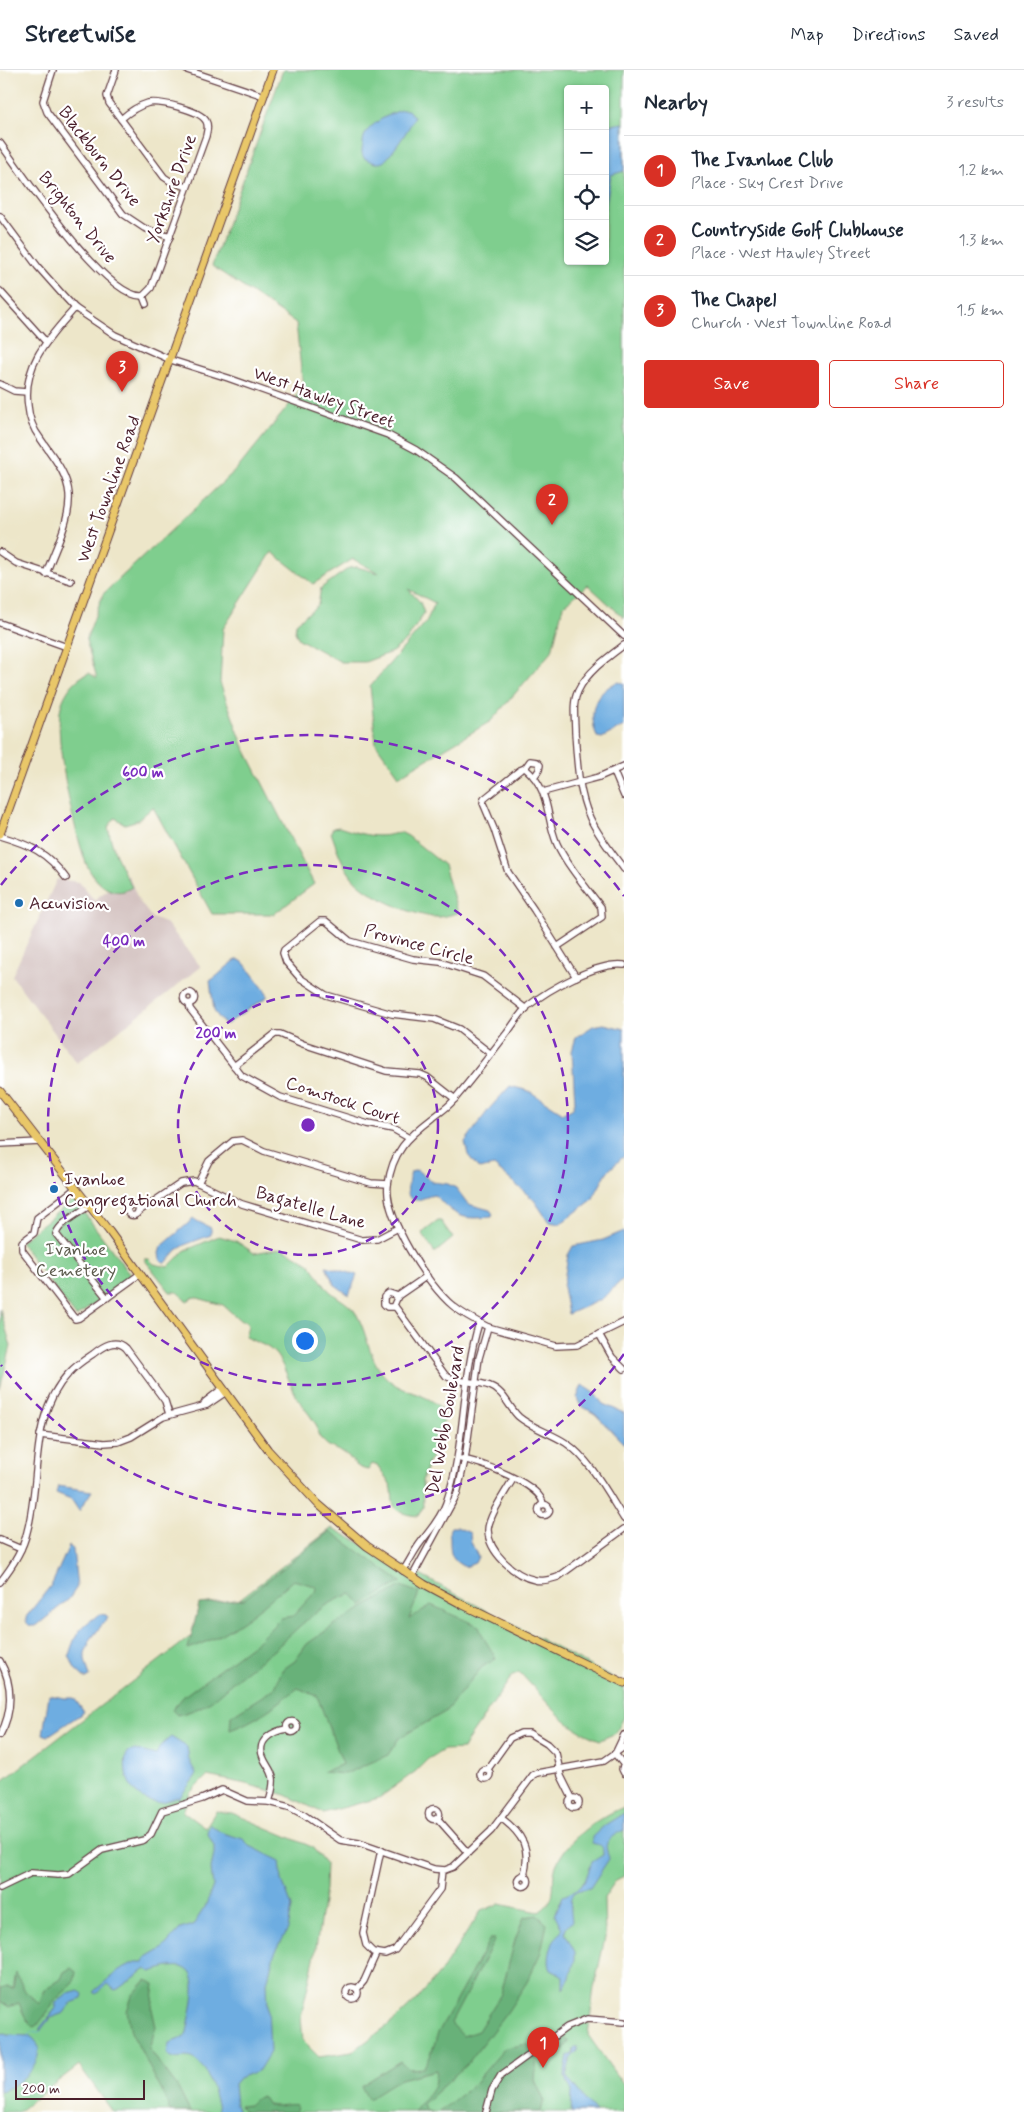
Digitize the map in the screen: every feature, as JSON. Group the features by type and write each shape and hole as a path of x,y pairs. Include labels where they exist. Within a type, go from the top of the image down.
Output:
{"main road":[{"name":"West Townline Road","path":"0,835 273,70"},
{"path":"0,1091 90,1205 268,1450 318,1504 362,1542 412,1577 463,1606 624,1683"}],"street":[{"name":"Blackburn Drive","path":"53,70 43,101 46,112 123,214 144,228 170,237"},
{"path":"116,70 108,100 166,179 187,187"},
{"path":"187,70 264,96"},
{"name":"Yorkshire Drive","path":"121,119 141,106 156,102 168,104 204,117 208,129 151,288 143,296"},
{"name":"Brighton Drive","path":"0,143 76,245 92,263 133,295 143,296"},
{"name":"West Hawley Street","path":"0,216 44,274 75,308 115,334 171,360 356,422 388,435 416,450 456,478 624,636"},
{"path":"0,291 46,342"},
{"path":"143,296 146,304"},
{"path":"46,574 67,516 69,494 62,470 31,422 26,392 33,363 46,342 75,308"},
{"path":"0,384 14,391 26,392"},
{"path":"0,552 16,563 71,581"},
{"path":"0,623 67,647"},
{"path":"624,645 596,668 578,690 574,704 576,760 589,817 600,837 624,869"},
{"path":"534,777 540,765 537,762 530,761 525,768 484,799 483,803 508,872 576,978"},
{"path":"543,792 614,772 624,766"},
{"path":"525,768 534,777 543,792 557,842 563,855 601,907 602,917 557,948"},
{"path":"614,772 624,796"},
{"path":"0,835 40,851 56,864 66,878"},
{"name":"Province Circle","path":"490,1054 459,1029 434,1019 392,1014 326,995 300,978 286,962 284,950 320,921 326,921 350,941 413,959 440,962 483,976 526,1009"},
{"path":"624,965 606,966 576,978 526,1009 455,1099 403,1144 395,1158 388,1184 391,1212 398,1228 427,1276 452,1305 479,1323 488,1328 556,1346 577,1345 624,1322"},
{"name":"Comstock Court","path":"189,1004 190,1008 242,1076 280,1097 368,1124 393,1129 409,1138"},
{"path":"234,1066 275,1034 280,1034 302,1044 386,1071 420,1074 428,1077 455,1099"},
{"path":"138,1212 181,1183 194,1181 198,1183 209,1161 233,1141 242,1140 264,1151 371,1183 388,1184"},
{"path":"0,1144 40,1142"},
{"name":"Bagatelle Lane","path":"198,1183 242,1204 362,1240 377,1239 398,1228"},
{"path":"76,1188 37,1218 34,1233 22,1242 21,1248 75,1319 80,1318 140,1274"},
{"path":"90,1205 63,1224 56,1234 107,1298"},
{"path":"427,1276 398,1296 394,1302 395,1307 446,1376 459,1382 492,1386 504,1397 519,1417 566,1443 577,1452 623,1514"},
{"path":"395,1307 387,1307 384,1304 384,1298 389,1293 398,1296"},
{"name":"Del Webb Boulevard","path":"403,1571 445,1506 456,1459 473,1342 479,1323"},
{"name":"Del Webb Boulevard","path":"412,1577 456,1494 465,1460 479,1358 488,1328"},
{"path":"599,1334 612,1357 624,1369"},
{"path":"0,1582 21,1549 29,1524 40,1435 48,1403 61,1382 76,1366 102,1347 109,1344 119,1344 126,1348 165,1401 169,1414"},
{"path":"40,1435 114,1443 128,1439 169,1414 194,1409 204,1404 207,1405 224,1390"},
{"path":"456,1459 477,1462 513,1479 537,1492 543,1499 543,1504"},
{"path":"513,1479 489,1521 488,1530 491,1544 506,1564 531,1579 547,1580 558,1577 624,1529"},
{"path":"0,1540 21,1549"},
{"path":"0,1661 7,1677 10,1702 7,1718 0,1735"},
{"path":"269,1802 273,1777 263,1758 263,1744 268,1736 274,1732 287,1729"},
{"path":"488,1769 510,1738 521,1733 529,1733 552,1748 557,1755 564,1785 572,1798"},
{"path":"615,1754 624,1735"},
{"path":"0,1888 31,1873 69,1874 102,1850 144,1840 152,1834 162,1811 202,1799 220,1790 247,1800 269,1802 288,1807 304,1815 340,1840 359,1843 442,1870 453,1867 491,1831 533,1775 604,1761 624,1746"},
{"path":"615,1754 624,1765 622,1769 624,1773"},
{"path":"437,1818 468,1853"},
{"path":"501,1818 512,1826 527,1851 528,1862 524,1875"},
{"path":"381,1850 363,1933 366,1945 376,1954 392,1952 403,1940 440,1889 442,1870"},
{"path":"357,1988 364,1981 376,1954"},
{"path":"486,2112 492,2090 502,2075 567,2026 588,2019 624,2022"}],"shaded area":[{"path":"128,875 139,901 152,918 167,924 201,967 77,1063 12,976 57,879 79,882 94,900"}],"green space":[{"path":"283,70 624,70 624,618 588,585 563,606 552,651 491,721 399,776 376,744 370,686 426,622 435,603 408,589 420,602 424,613 407,640 392,652 365,662 341,662 299,639 295,632 296,623 318,605 321,588 349,568 357,567 379,573 353,559 313,584 272,552 223,629 220,683 243,745 314,884 274,914 212,914 153,807 138,820 125,824 115,818 108,827 117,858 132,887 118,892 105,887 93,876 81,848 66,784 60,740 59,721 61,706 68,691 79,678 89,673 97,678 86,640 103,594 238,468 303,388 296,323 212,266"},
{"path":"339,827 369,835 384,836 400,832 408,836 444,865 458,913 444,917 418,914 405,910 368,891 352,877 345,867 331,832 333,828"},
{"name":"Ivanhoe Cemetery","path":"74,1199 132,1277 76,1317 20,1242"},
{"path":"438,1221 441,1221 453,1238 434,1252 422,1233"},
{"path":"219,1236 236,1241 254,1253 282,1248 308,1263 329,1290 357,1314 374,1359 383,1374 396,1385 430,1399 442,1411 445,1419 433,1440 434,1453 428,1463 422,1481 423,1507 418,1516 406,1514 396,1508 391,1486 378,1466 372,1464 368,1470 360,1468 344,1454 322,1440 316,1425 296,1395 277,1356 266,1346 245,1336 248,1326 246,1321 241,1321 223,1305 194,1297 187,1301 177,1292 170,1292 144,1259 149,1259 154,1264 168,1267 184,1251"},
{"path":"0,1309 11,1346 0,1389"},
{"path":"332,1528 624,1684 624,1717 616,1733 600,1740 575,1728 555,1711 519,1672 512,1676 463,1749 444,1750 428,1759 416,1771 379,1798 323,1813 286,1795 207,1776 190,1793 183,1812 205,1828 216,1811 232,1813 312,1847 326,1864 325,1889 315,1954 301,2016 303,2041 319,2057 352,2052 395,2020 420,1996 442,1970 481,1911 499,1904 539,1912 550,1900 557,1863 569,1845 585,1829 624,1807 624,1876 616,1880 604,1898 605,1938 594,1988 588,2035 624,2086 624,2112 113,2112 79,2065 18,2112 0,2112 0,1783"},
{"path":"330,1531 401,1582 362,1605 352,1594 330,1603 310,1617 275,1649 209,1702 177,1715 172,1710 184,1696 258,1641 281,1618 293,1616 317,1590 315,1586 293,1580 231,1629 188,1649 199,1604 244,1599"},
{"path":"401,1586 419,1593 409,1619 431,1605 479,1626 496,1659 482,1667 445,1712 399,1738 388,1755 345,1774 323,1772 343,1764 317,1696 298,1688 257,1717 230,1730 231,1716 275,1688 282,1670 295,1661 307,1644 337,1623"},
{"path":"537,1915 547,1924 541,1952 527,1982 508,2011 468,2063 423,2104 425,2110 431,2112 414,2112 434,2086 436,2070 400,2079 368,2099 361,2086 400,2061 409,2069 423,2068 430,2057 438,2033 490,1939 495,1939 451,2023 463,2036 478,2031 501,1994 515,1940 524,1917"},
{"path":"71,1968 76,1972 74,1983 54,2001 37,2026 34,2027 25,2018 19,2003 9,2007 0,2001 1,1989 13,1988 16,1973 25,1991 39,2004 45,1990 61,1979 64,1972"},
{"path":"146,1980 155,1984 152,2009 156,2027 149,2049 178,2088 190,2112 170,2112 165,2097 131,2032 127,2011 132,1996"},
{"path":"563,2034 569,2042 564,2049 555,2048 553,2060 546,2060 541,2050"},
{"path":"527,2044 537,2056 535,2080 544,2100 541,2112 439,2112 473,2085 505,2048"},
{"path":"262,2096 268,2105 297,2105 296,2112 245,2112 240,2106 249,2105 255,2099"}],"water":[{"path":"401,110 408,110 414,117 395,149 386,160 380,163 364,158 362,152 363,142 367,131 383,118"},
{"path":"623,123 624,171 611,175 609,187 609,130 609,125"},
{"path":"617,682 624,683 624,726 602,738 597,737 593,720 595,705 602,692"},
{"path":"236,960 244,963 267,993 267,997 227,1024 223,1023 214,1011 210,981"},
{"path":"604,1024 624,1029 624,1156 607,1172 592,1200 560,1224 549,1222 534,1200 494,1166 479,1169 468,1155 465,1142 489,1109 510,1086 529,1091 563,1113 572,1109 575,1102 572,1051 576,1037 593,1026"},
{"path":"417,1170 432,1182 448,1184 456,1188 468,1204 490,1210 493,1214 492,1217 473,1218 457,1214 434,1195 417,1200 412,1199 408,1194 408,1185 411,1172"},
{"path":"193,1219 211,1228 211,1235 177,1250 165,1264 160,1259 161,1247"},
{"path":"624,1231 624,1278 602,1299 568,1314 563,1287 568,1255 573,1246 603,1240"},
{"path":"326,1266 357,1275 349,1295 334,1284"},
{"path":"582,1385 594,1393 603,1404 624,1413 624,1444 595,1414 580,1405 577,1398"},
{"path":"58,1486 92,1491 79,1511 71,1499 56,1493"},
{"path":"451,1527 457,1527 470,1533 471,1542 478,1557 475,1563 465,1567 456,1562 452,1556 449,1531"},
{"path":"69,1546 73,1549 77,1587 69,1599 36,1626 30,1626 26,1622 26,1617 52,1584"},
{"path":"100,1614 108,1617 91,1639 85,1653 90,1677 86,1679 75,1669 69,1655 80,1631"},
{"path":"49,1695 74,1698 84,1712 48,1736 43,1734"},
{"path":"171,1737 187,1747 189,1760 196,1774 195,1777 180,1797 160,1802 145,1800 134,1790 127,1776 125,1760 127,1752 136,1750 156,1755 160,1746"},
{"path":"624,1813 624,1830 611,1838 606,1847 609,1859 590,1888 577,1891 571,1898 572,1921 566,1928 565,1933 575,1952 575,1959 570,1978 563,1989 563,1976 551,1970 549,1963 553,1942 562,1929 555,1915 563,1896 575,1891 585,1881 592,1862 603,1855 603,1848 592,1843 592,1837 605,1825"},
{"path":"210,1824 220,1832 243,1839 250,1846 280,1861 282,1880 292,1907 288,1929 274,1955 267,1983 270,2052 259,2070 239,2078 234,2084 236,2105 239,2112 219,2112 210,2081 197,2061 184,2057 171,2058 167,2053 169,2043 182,2038 187,2032 194,1991 190,1972 182,1967 169,1967 151,1972 146,1969 118,1989 115,1990 107,1984 96,1994 93,1992 119,1970 135,1962 144,1962 145,1959 162,1949 180,1929 193,1925 205,1907 213,1886 211,1869 214,1846 207,1832"},
{"path":"79,1991 83,1995 82,1999 71,2003 64,2013 50,2018 40,2031 40,2028 56,2008 56,2003 68,1994"},
{"path":"0,2032 8,2035 30,2036 37,2043 39,2051 37,2060 25,2076 17,2083 0,2091"},
{"path":"577,2046 577,2051 571,2058 566,2076 596,2112 571,2112 572,2091 564,2076 568,2056 573,2054"}],"waterway":[{"path":"28,2036 31,2032 39,2033 41,2031"}],"place":[{"name":"The Chapel","path":"122,392"},
{"name":"Countryside Golf Clubhouse","path":"552,525"},
{"name":"Accuvision","path":"19,903"},
{"name":"Ivanhoe Congregational Church","path":"54,1189"},
{"name":"The Ivanhoe Club","path":"543,2068"}]}
